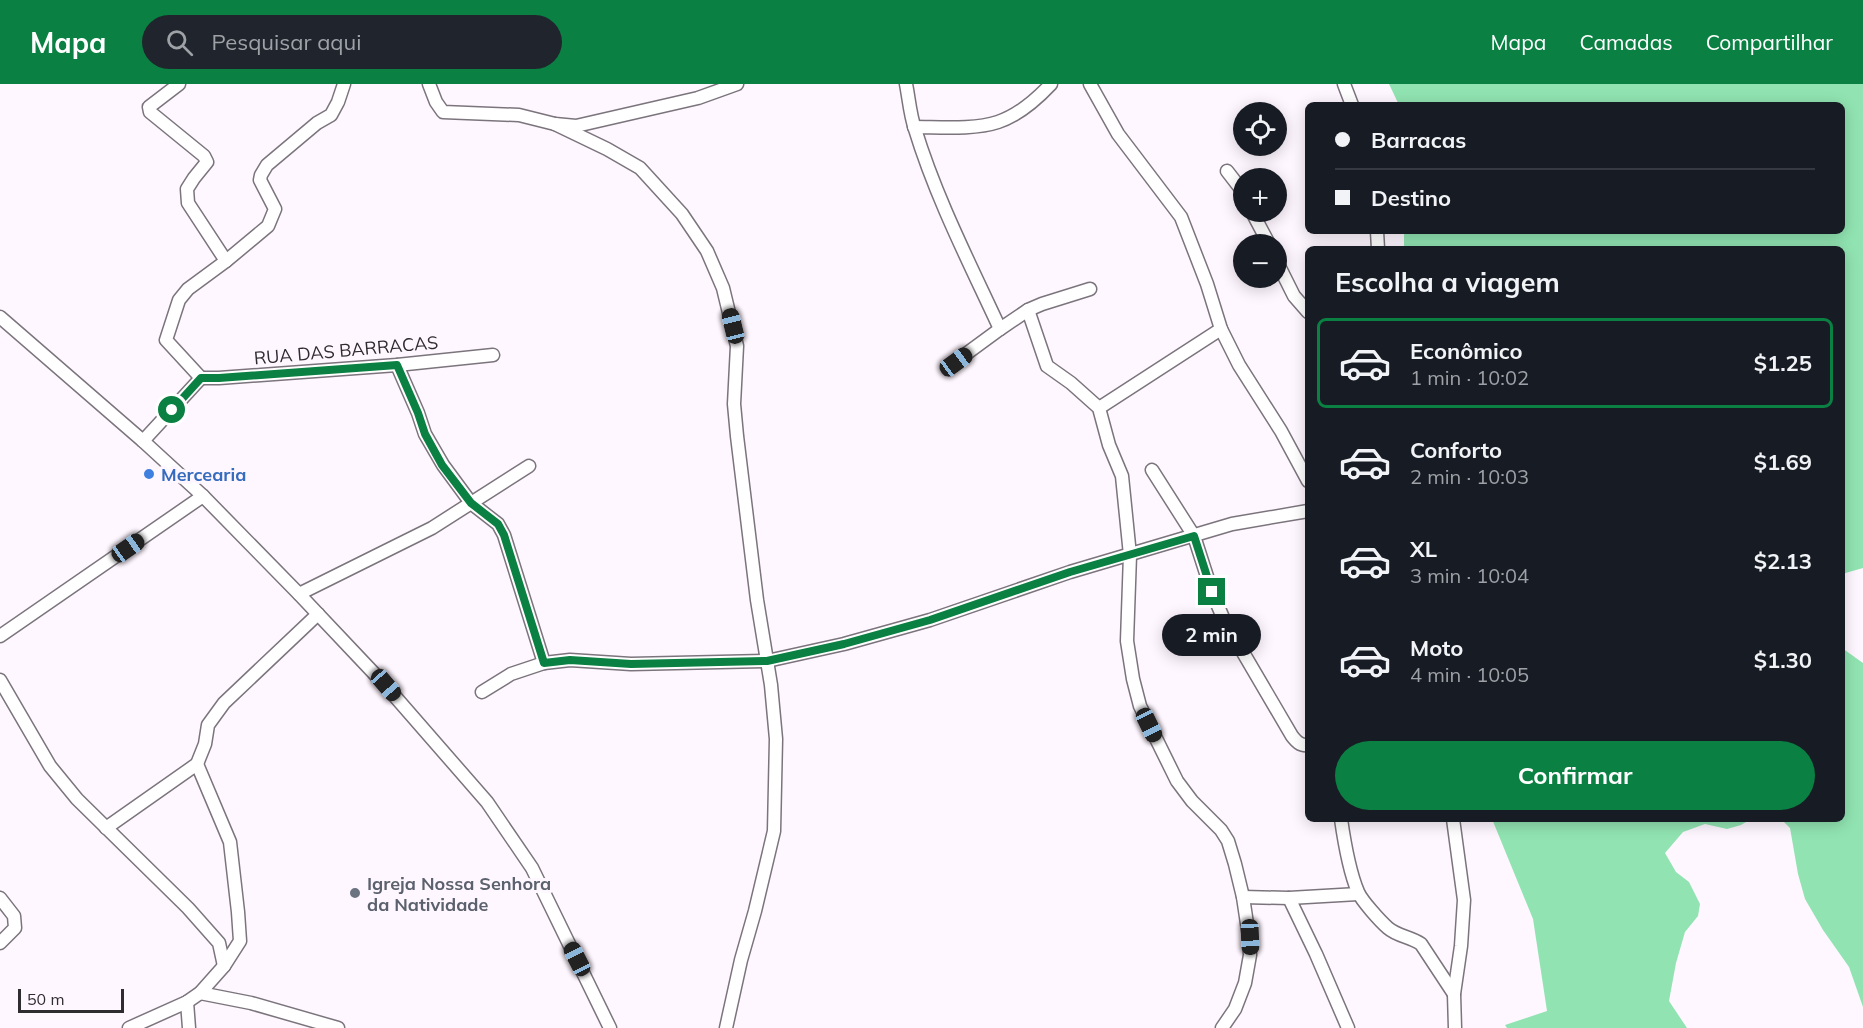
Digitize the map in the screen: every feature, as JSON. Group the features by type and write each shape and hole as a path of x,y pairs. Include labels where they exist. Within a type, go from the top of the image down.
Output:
{"street":[{"path":"179,84 148,107 150,112 204,156 207,162 188,189 188,204 226,261"},
{"path":"143,441 201,378 166,340 179,300 188,289 268,226 275,209 260,180 261,175 267,165 316,123 331,115 344,84"},
{"path":"429,84 443,112 519,115 576,126 698,98 737,84"},
{"path":"906,84 914,127 951,222 1000,329"},
{"path":"914,127 976,126 998,122 1019,112 1051,84"},
{"path":"1090,84 1118,134 1181,217 1207,284 1221,329 1239,364 1281,431 1305,475"},
{"path":"1344,84 1351,102"},
{"path":"555,123 640,168 682,214 707,251 723,288 737,346 734,404 737,436 776,739 774,831 726,1028"},
{"path":"1227,171 1233,179"},
{"path":"1287,282 1294,296 1305,309"},
{"path":"956,362 1028,310 1090,290"},
{"path":"1028,310 1047,366 1071,383 1099,408 1109,445 1122,476 1130,555 1127,641 1140,706 1178,782 1192,801 1221,830 1228,842 1243,897 1250,937 1250,955 1239,1001 1222,1028"},
{"path":"0,317 203,496 386,685 487,802 531,868 610,1028"},
{"path":"1099,408 1221,329"},
{"name":"RUA DAS BARRACAS","path":"201,378 397,365 493,355"},
{"path":"397,365 425,434 442,465 471,503 498,524 504,535 544,663"},
{"path":"299,594 432,528 529,466"},
{"path":"1152,470 1194,536 1212,592 1224,620 1292,736 1297,742 1305,746"},
{"path":"0,636 203,496"},
{"path":"482,692 511,674 544,663 570,660 631,664 767,661 844,644 930,620 1070,572 1232,524 1305,512"},
{"path":"106,828 197,764 205,744 208,725 224,703 318,614"},
{"path":"0,680 50,766 77,799 188,908 219,944 224,966"},
{"path":"129,1028 187,1002 200,993 224,966 240,941 230,842 197,764"},
{"path":"1341,822 1358,894 1388,928 1395,933 1413,938 1421,944 1454,994"},
{"path":"1454,822 1464,900 1461,946 1454,994 1455,1028"},
{"path":"1243,897 1289,898 1358,894"},
{"path":"0,898 14,916 15,928 0,943"},
{"path":"1289,898 1348,1028"},
{"path":"200,993 251,1003 338,1028"},
{"path":"187,1002 189,1028"}],"green space":[{"path":"1389,84 1863,84 1863,568 1845,573 1845,246 1404,246 1404,234 1845,234 1845,102 1398,102"},
{"path":"1845,650 1863,663 1863,1007 1849,967 1805,899 1790,828 1784,822 1845,822"},
{"path":"1493,822 1746,822 1727,829 1705,824 1683,832 1665,853 1676,872 1689,882 1700,904 1698,916 1685,932 1669,1001 1687,1028 1507,1028 1505,1025 1547,1011 1533,919"}],"place":[{"name":"Mercearia","path":"149,474"},
{"name":"Igreja Nossa Senhora da Natividade","path":"355,893"}],"route":[{"path":"172,410 201,378 397,365 425,434 442,465 471,503 498,524 504,535 544,663 570,660 631,664 767,661 844,644 930,620 1070,572 1194,536 1212,592"}]}
